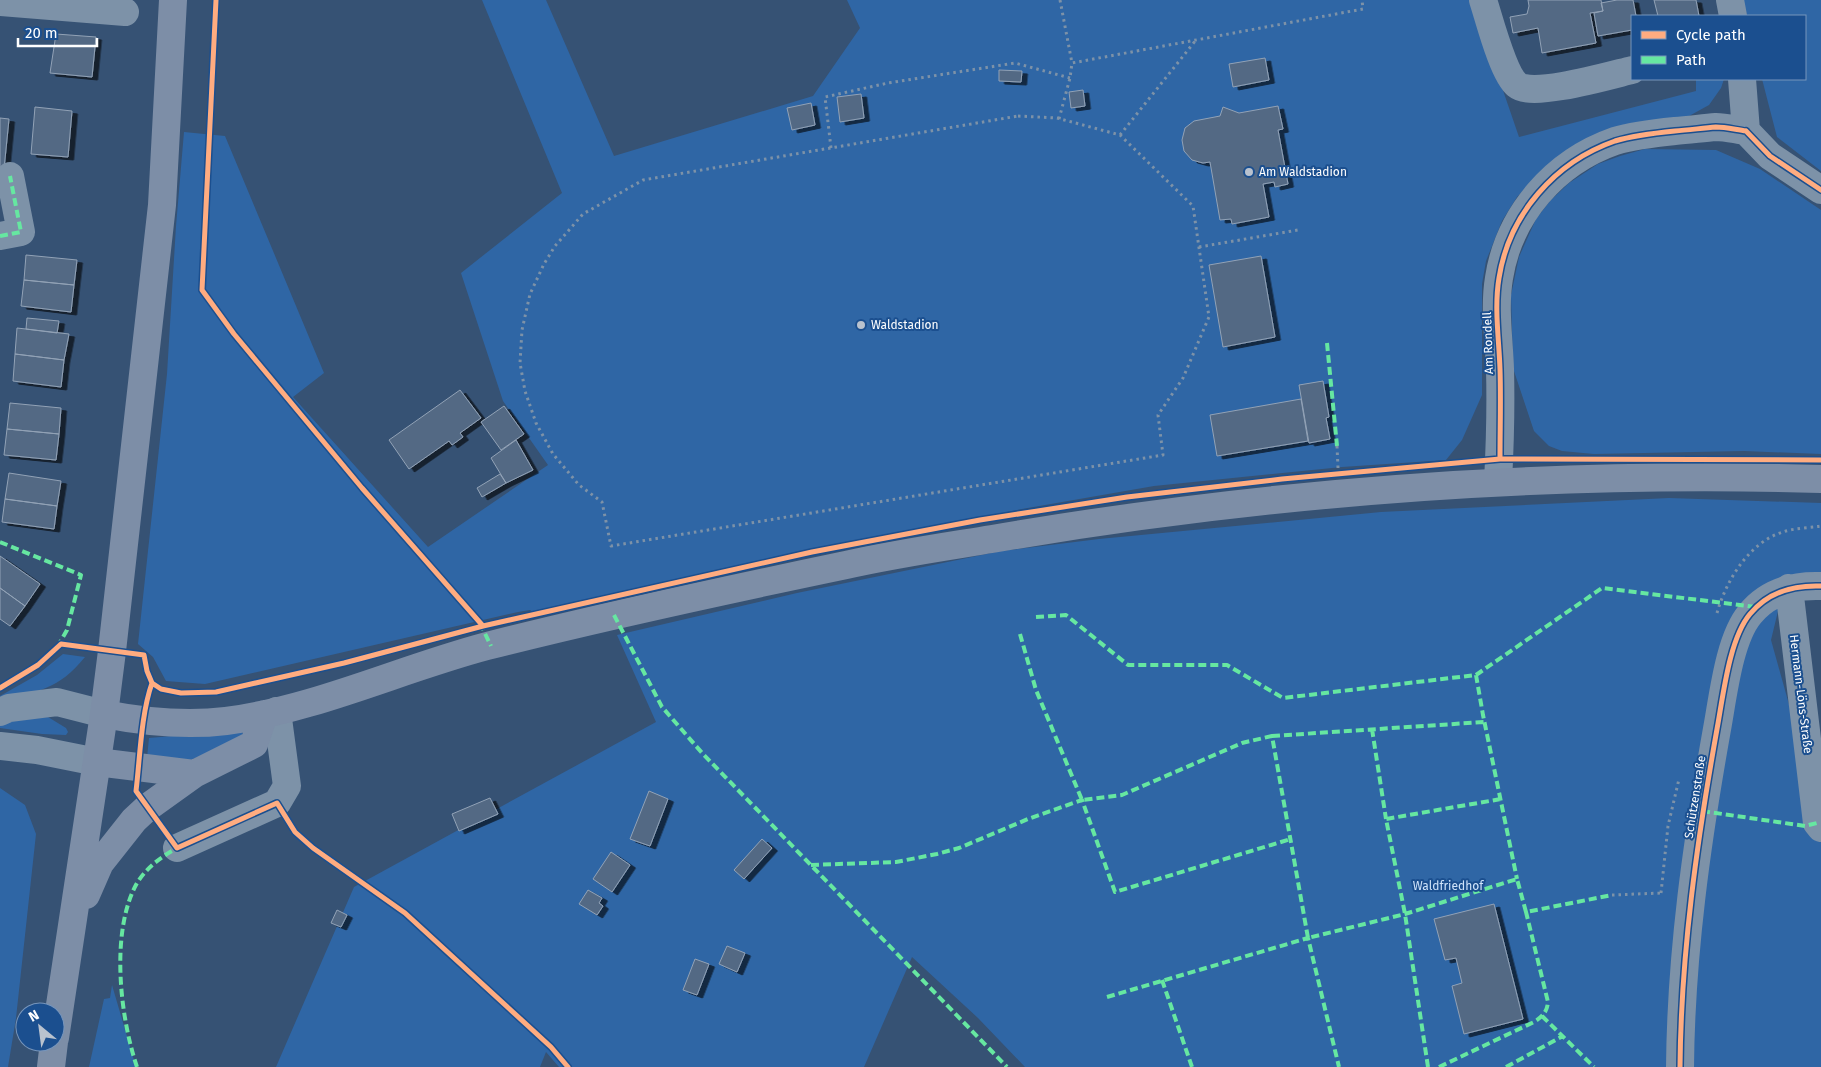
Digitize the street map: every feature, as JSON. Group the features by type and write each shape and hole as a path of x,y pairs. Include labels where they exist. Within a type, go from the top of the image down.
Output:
{"main road":[{"path":"61,1002 104,714 162,205 172,0"},
{"path":"104,714 144,722 183,724 223,721 271,713 356,688 444,658 614,616 851,563 1022,533 1142,515 1304,497 1498,482 1746,477 1821,478"},
{"path":"72,927 100,863 134,820 148,807 194,774 254,744 271,713"},
{"path":"97,762 194,774"},
{"path":"51,1067 53,1052"}],"street":[{"path":"1483,0 1509,74 1517,86 1524,89 1544,89 1631,70"},
{"path":"1730,0 1733,15"},
{"path":"0,2 125,12"},
{"path":"1742,80 1746,132 1770,156 1821,190"},
{"name":"Am Rondell","path":"1498,482 1500,369 1497,313 1498,279 1508,242 1530,202 1550,180 1574,162 1592,151 1616,141 1643,134 1718,127 1746,132"},
{"path":"0,236 21,232 10,176"},
{"name":"Schützenstraße","path":"1680,1067 1680,1025 1690,901 1702,811 1730,663 1738,636 1750,614 1770,597 1789,588 1821,586"},
{"name":"Hermann-Löns-Straße","path":"1789,588 1817,823 1821,828"},
{"path":"0,712 9,708 57,702 104,714"},
{"path":"177,848 278,803 287,786 271,713"},
{"path":"0,746 37,750 97,762"}],"path":[{"path":"1059,119 1072,63 1060,0"},
{"path":"1072,63 1363,9 1362,0"},
{"path":"1120,135 1196,40"},
{"path":"831,148 825,97 888,83 1015,64 1070,78"},
{"path":"1018,116 1059,119 1120,135 1193,206 1210,316 1183,378 1158,415 1163,455 611,546 602,502 579,484 553,454 536,423 525,391 520,363 522,330 530,294 555,246 583,214 643,180 1018,116"},
{"path":"1199,247 1298,230"},
{"path":"1337,446 1338,474"},
{"path":"1612,895 1661,892"}],"green space":[{"path":"482,0 546,0 614,156 813,96 860,28 847,0 1472,0 1519,137 1696,91 1696,80 1724,80 1721,88 1709,105 1680,121 1542,171 1517,197 1502,221 1486,261 1482,284 1482,395 1462,440 1446,460 1342,467 1154,486 1022,509 620,592 533,612 530,610 518,612 205,684 166,681 153,657 138,644 167,374 184,132 225,136 324,373 293,397 428,547 548,465 503,401 461,273 562,193"},
{"path":"1743,0 1821,0 1821,171 1777,137 1762,80 1806,80 1806,15 1747,15"},
{"path":"1645,149 1716,150 1760,169 1821,210 1821,454 1744,451 1594,454 1562,451 1549,446 1534,431 1513,368 1511,295 1519,257 1536,219 1550,201 1569,183 1598,164"},
{"name":"Waldfriedhof","path":"1669,498 1821,503 1821,575 1779,607 1771,640 1821,819 1821,1067 1025,1067 978,1018 912,957 864,1067 559,1067 546,1052 540,1067 276,1067 354,887 656,722 617,635 797,593 1001,551 1099,539 1381,512"},
{"path":"63,654 85,657 57,683 37,691 0,700 0,696 37,675"},
{"path":"48,717 66,728 68,732 66,735 42,734 0,728 0,722"},
{"path":"241,730 242,735 186,762 147,758 149,738"},
{"path":"0,788 25,805 36,834 18,1002 15,1002 15,1024 8,1067 0,1067"},
{"path":"112,985 136,1067 89,1067 104,999 110,998"}],"building":[{"path":"1528,0 1601,0 1603,11 1590,13 1596,43 1542,53 1538,28 1513,33 1510,17 1527,14"},
{"path":"1633,0 1636,15 1631,15 1631,30 1598,36 1594,13 1603,11 1601,3"},
{"path":"1654,0 1696,0 1699,15 1658,15"},
{"path":"56,34 96,37 92,77 50,73"},
{"path":"1265,58 1269,80 1233,87 1229,64"},
{"path":"999,70 1022,71 1021,82 999,81"},
{"path":"1083,90 1085,106 1071,108 1069,92"},
{"path":"861,94 864,118 840,122 837,97"},
{"path":"811,103 815,125 792,130 787,108"},
{"name":"Am Waldstadion","path":"1278,106 1283,129 1278,130 1288,184 1275,187 1274,182 1263,184 1269,217 1232,224 1231,219 1220,220 1210,162 1203,163 1192,160 1184,151 1182,140 1185,128 1194,121 1220,116 1223,107 1239,113"},
{"path":"35,107 72,111 68,157 31,154"},
{"path":"0,118 9,119 4,169 0,169"},
{"path":"26,255 77,260 74,285 24,280"},
{"path":"1261,256 1275,337 1223,347 1209,265"},
{"path":"24,280 74,285 71,312 21,306"},
{"path":"27,318 59,321 57,333 26,329"},
{"path":"17,328 69,334 64,360 15,354"},
{"path":"15,354 64,360 61,387 13,381"},
{"path":"1323,381 1329,417 1326,418 1330,439 1309,443 1299,385"},
{"path":"460,390 481,418 460,433 463,437 452,445 449,441 409,469 389,440"},
{"path":"1301,399 1308,441 1217,456 1210,415"},
{"path":"10,403 61,408 59,434 7,429"},
{"path":"504,406 524,434 501,450 481,422"},
{"path":"7,429 59,434 56,460 4,455"},
{"path":"516,440 533,470 506,483 491,458"},
{"path":"9,473 61,481 57,506 5,499"},
{"path":"500,474 506,483 482,497 477,488"},
{"path":"5,499 57,506 54,529 2,522"},
{"path":"0,556 40,584 25,606 0,588"},
{"path":"0,588 25,606 10,626 0,619"},
{"path":"649,791 668,799 650,846 630,839"},
{"path":"490,798 498,814 459,831 452,814"},
{"path":"762,839 772,848 744,879 734,870"},
{"path":"611,852 630,865 612,892 593,879"},
{"path":"588,890 602,898 599,903 603,906 597,915 579,904"},
{"path":"1494,904 1523,1019 1464,1034 1452,986 1462,983 1456,958 1445,960 1434,919"},
{"path":"337,910 347,915 341,927 331,923"},
{"path":"727,946 745,953 737,972 719,964"},
{"path":"695,959 709,964 697,995 683,990"}],"marked path":[{"path":"0,236 21,232 10,176"},
{"path":"1327,343 1337,446"},
{"path":"0,542 81,575 67,630 58,646"},
{"path":"1036,617 1066,615 1128,665 1227,665 1283,698 1476,675 1602,588 1756,607"},
{"path":"614,615 662,707 703,754 1007,1067"},
{"path":"480,623 491,646"},
{"path":"1020,634 1036,690 1082,800 1122,795 1242,743 1272,736 1308,938 1405,914 1517,879 1526,912 1612,895"},
{"path":"1476,675 1517,879"},
{"path":"1272,736 1484,722"},
{"path":"1372,729 1386,819"},
{"path":"1428,1067 1405,914 1386,819 1501,799"},
{"path":"811,865 896,862 937,854 959,848 1028,819 1082,800 1115,892 1291,839"},
{"path":"1702,811 1805,826 1817,823"},
{"path":"137,1067 131,1047 122,999 120,974 123,925 129,903 141,877 150,867 177,848 176,846"},
{"path":"1439,1067 1534,1022 1546,1011 1548,1002 1526,912"},
{"path":"1107,997 1308,938 1339,1067"},
{"path":"1162,980 1192,1067"},
{"path":"1542,1016 1594,1067"},
{"path":"1506,1067 1563,1036"}],"cycle path":[{"path":"216,0 202,290 234,334 362,488 483,626"},
{"path":"1500,459 1500,380 1497,312 1499,278 1504,255 1513,233 1524,212 1538,193 1573,162 1593,150 1615,141 1645,134 1716,127 1746,131"},
{"path":"1746,131 1770,156 1821,190"},
{"path":"0,688 38,665 61,644 144,655 147,671 152,683 161,689 181,693 216,692 344,663 483,626 812,552 980,520 1127,497 1282,479 1500,459 1821,460"},
{"path":"1680,1067 1683,982 1691,897 1710,771 1732,653 1743,625 1757,606 1782,591 1801,587 1821,586"},
{"path":"152,683 143,722 136,791 177,848 277,803 295,832 313,848 405,913 551,1047 568,1067"}],"place":[{"name":"Am Waldstadion","path":"1249,172"},
{"name":"Waldstadion","path":"861,325"}]}
